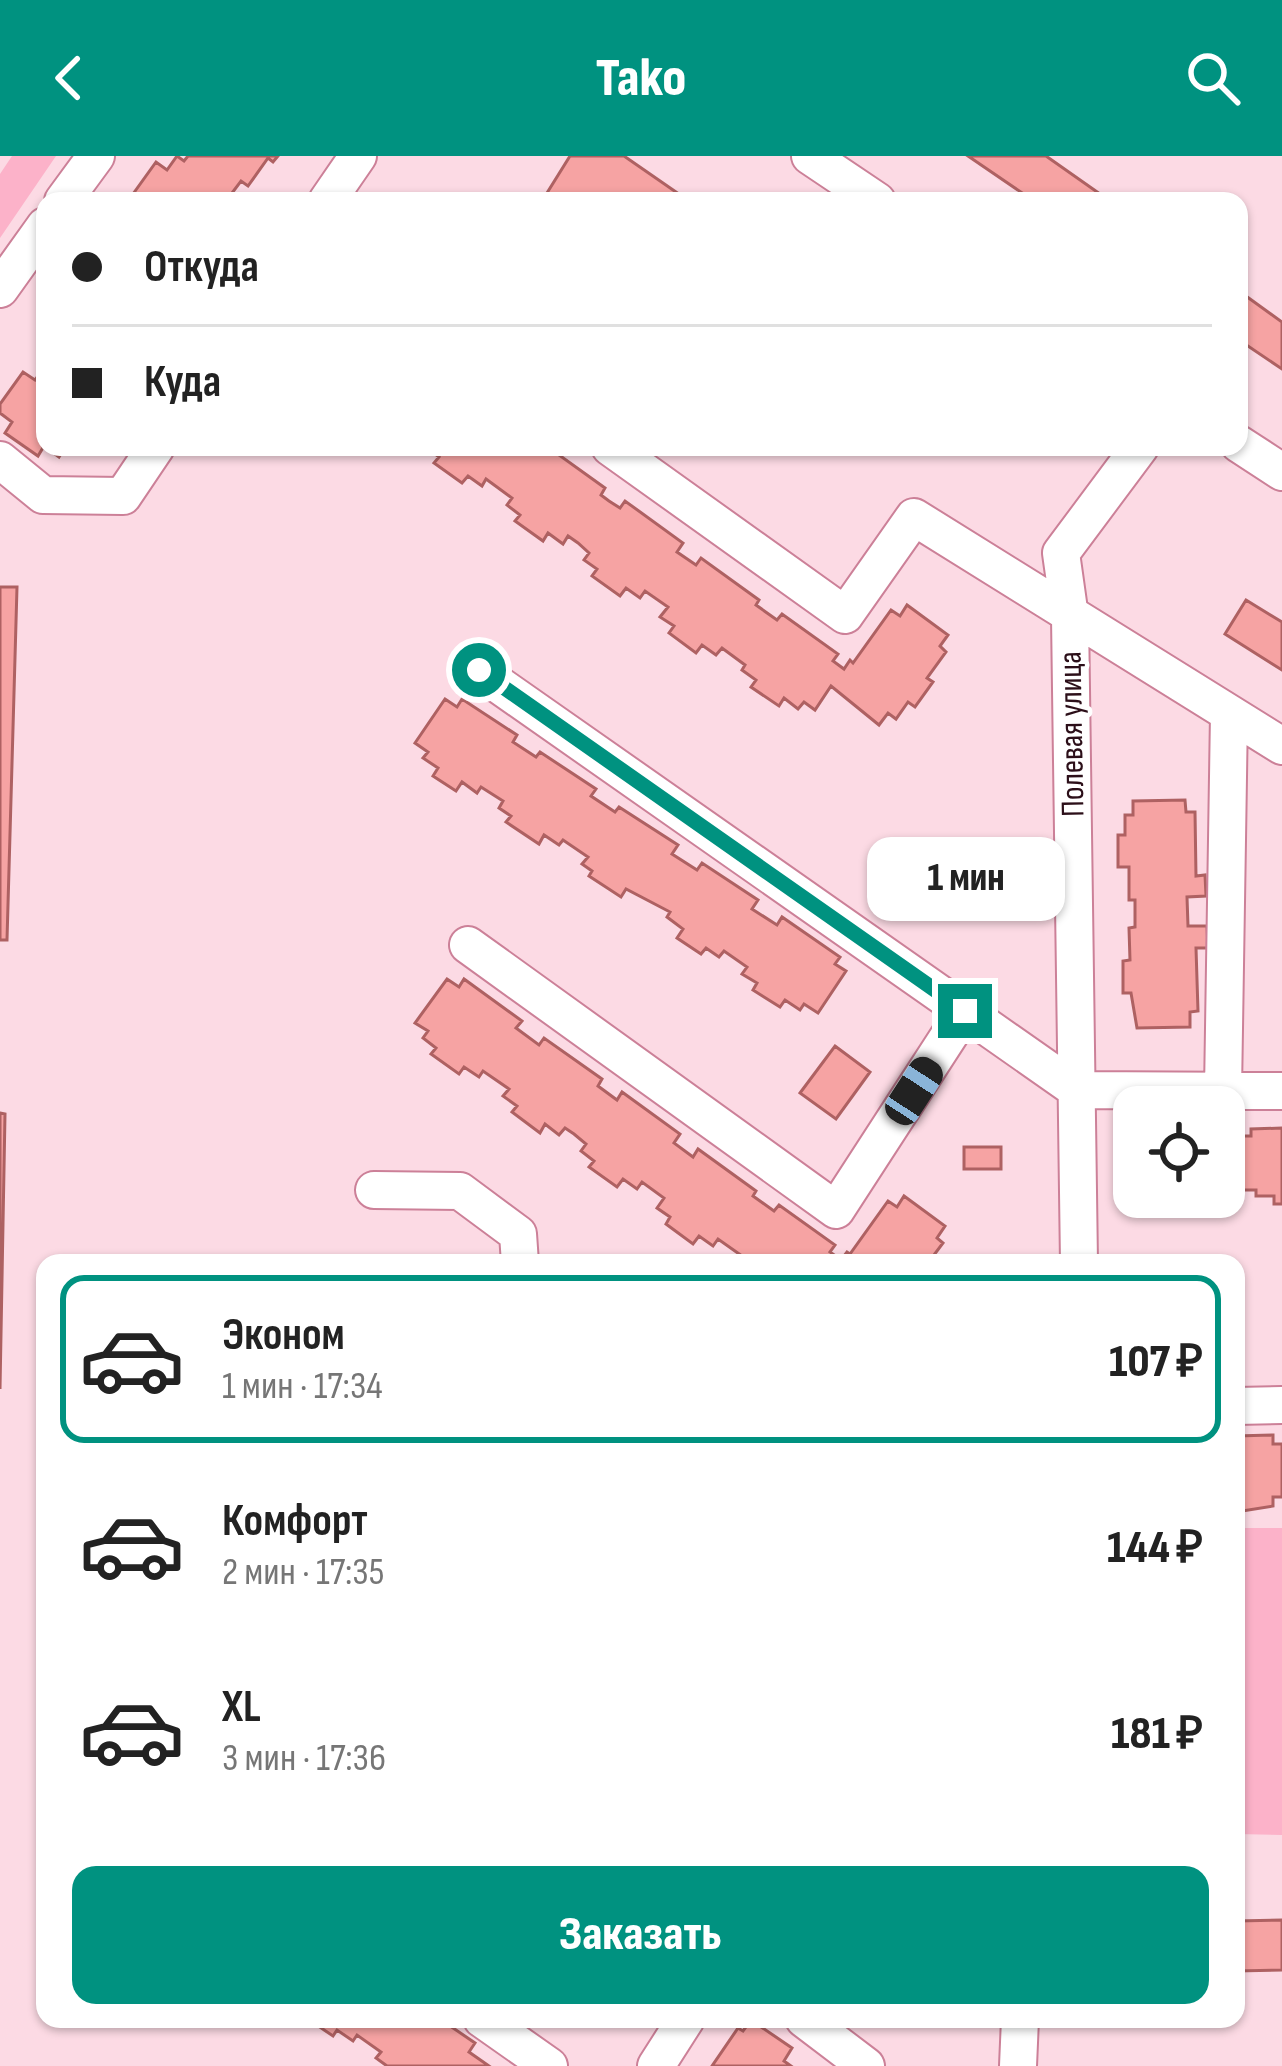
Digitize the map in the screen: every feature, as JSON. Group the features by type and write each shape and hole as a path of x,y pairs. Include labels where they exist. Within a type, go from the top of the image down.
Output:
{"street":[{"path":"70,192 96,156"},
{"path":"333,192 358,156"},
{"path":"810,156 864,192"},
{"path":"0,289 36,239"},
{"path":"1248,450 1282,472"},
{"path":"0,460 43,495 122,496 150,456"},
{"path":"623,456 845,615 914,518 1282,746"},
{"name":"Полевая улица","path":"1079,1254 1070,617 1061,553 1133,456"},
{"path":"479,670 1077,1090 1113,1090"},
{"path":"1223,1086 1229,713"},
{"path":"468,945 836,1210 965,1011"},
{"path":"1245,1091 1282,1091"},
{"path":"374,1190 460,1191 518,1234 519,1254"},
{"path":"1245,1406 1282,1405"},
{"path":"495,2028 549,2066"},
{"path":"656,2066 680,2028"},
{"path":"816,2028 866,2066"},
{"path":"1018,2066 1020,2028"}],"shaded area":[{"path":"12,156 56,156 0,238 0,174"},
{"path":"1245,1528 1282,1528 1282,1835 1245,1834"}],"building":[{"path":"177,156 184,161 188,156 278,156 273,162 268,158 248,186 241,181 233,192 134,192 156,162 167,170"},
{"path":"570,156 624,156 676,192 548,192"},
{"path":"968,156 1046,156 1097,192 1021,192"},
{"path":"1248,297 1282,322 1282,369 1248,346"},
{"path":"23,372 35,380 36,455 5,433 12,422 0,413 0,404"},
{"path":"561,456 605,488 601,495 609,501 620,508 625,501 683,543 677,552 696,565 701,558 759,600 756,605 777,620 782,614 838,654 833,661 844,669 891,610 900,616 907,605 948,635 940,646 946,652 927,678 933,682 915,707 908,702 896,719 888,713 879,725 831,686 815,710 804,702 798,709 784,698 779,706 751,687 756,680 742,670 745,665 722,648 716,655 702,645 696,653 669,633 674,626 660,617 668,607 645,591 640,598 626,588 620,596 592,576 597,569 584,560 589,553 578,543 568,536 563,544 548,533 543,541 515,521 520,515 507,505 512,498 486,479 482,486 468,476 462,483 434,463 439,457"},
{"path":"0,587 17,587 7,940 0,940"},
{"path":"1246,600 1282,622 1282,670 1225,634"},
{"path":"445,699 457,707 462,699 517,735 513,742 536,757 540,752 596,789 591,796 615,812 619,807 678,845 672,854 697,870 702,863 758,900 752,909 777,925 782,917 840,957 835,964 846,971 818,1013 804,1004 800,1010 785,1000 780,1007 753,990 757,983 742,974 747,967 724,951 719,957 706,948 701,954 677,938 683,929 667,917 670,912 626,889 621,897 589,876 592,871 582,864 588,857 563,840 559,845 544,835 539,844 506,822 511,816 499,808 503,801 481,787 477,793 462,782 456,791 433,776 438,768 423,758 428,752 415,743"},
{"path":"1185,800 1186,812 1195,812 1196,876 1205,875 1206,896 1187,897 1188,926 1207,926 1208,948 1196,948 1198,1011 1190,1012 1190,1027 1137,1028 1131,993 1123,993 1123,961 1130,960 1129,928 1135,927 1135,900 1129,900 1129,867 1118,867 1118,835 1125,835 1125,815 1133,815 1133,801"},
{"path":"447,979 459,987 464,979 522,1021 516,1028 539,1045 544,1038 602,1079 598,1086 617,1100 622,1092 680,1134 674,1143 693,1157 698,1149 756,1191 753,1196 774,1211 779,1205 835,1245 833,1254 739,1254 718,1239 713,1246 699,1236 693,1244 666,1224 670,1217 657,1208 664,1198 642,1182 637,1189 623,1179 617,1187 589,1167 594,1161 581,1151 586,1144 565,1128 559,1135 545,1124 540,1133 512,1112 517,1106 503,1096 509,1089 483,1071 479,1077 464,1067 459,1074 431,1054 436,1048 423,1038 428,1031 415,1023"},
{"path":"835,1046 870,1072 836,1119 800,1093"},
{"path":"0,1113 5,1114 0,1389"},
{"path":"1282,1128 1282,1204 1274,1204 1274,1196 1256,1196 1256,1190 1245,1190 1245,1136 1251,1136 1251,1129"},
{"path":"964,1147 1001,1147 1001,1169 964,1169"},
{"path":"904,1196 945,1226 937,1238 943,1243 935,1254 850,1254 888,1201 897,1207"},
{"path":"1273,1435 1273,1444 1282,1444 1282,1497 1273,1497 1273,1506 1245,1511 1245,1436"},
{"path":"1282,1920 1282,1970 1245,1971 1245,1921"},
{"path":"321,2028 453,2028 475,2043 469,2052 489,2066 387,2066 376,2058 381,2052 357,2035 353,2041 337,2030 333,2036"},
{"path":"738,2028 763,2028 792,2048 784,2061 791,2066 712,2066"}],"route":[{"path":"479,670 965,1011"}]}
